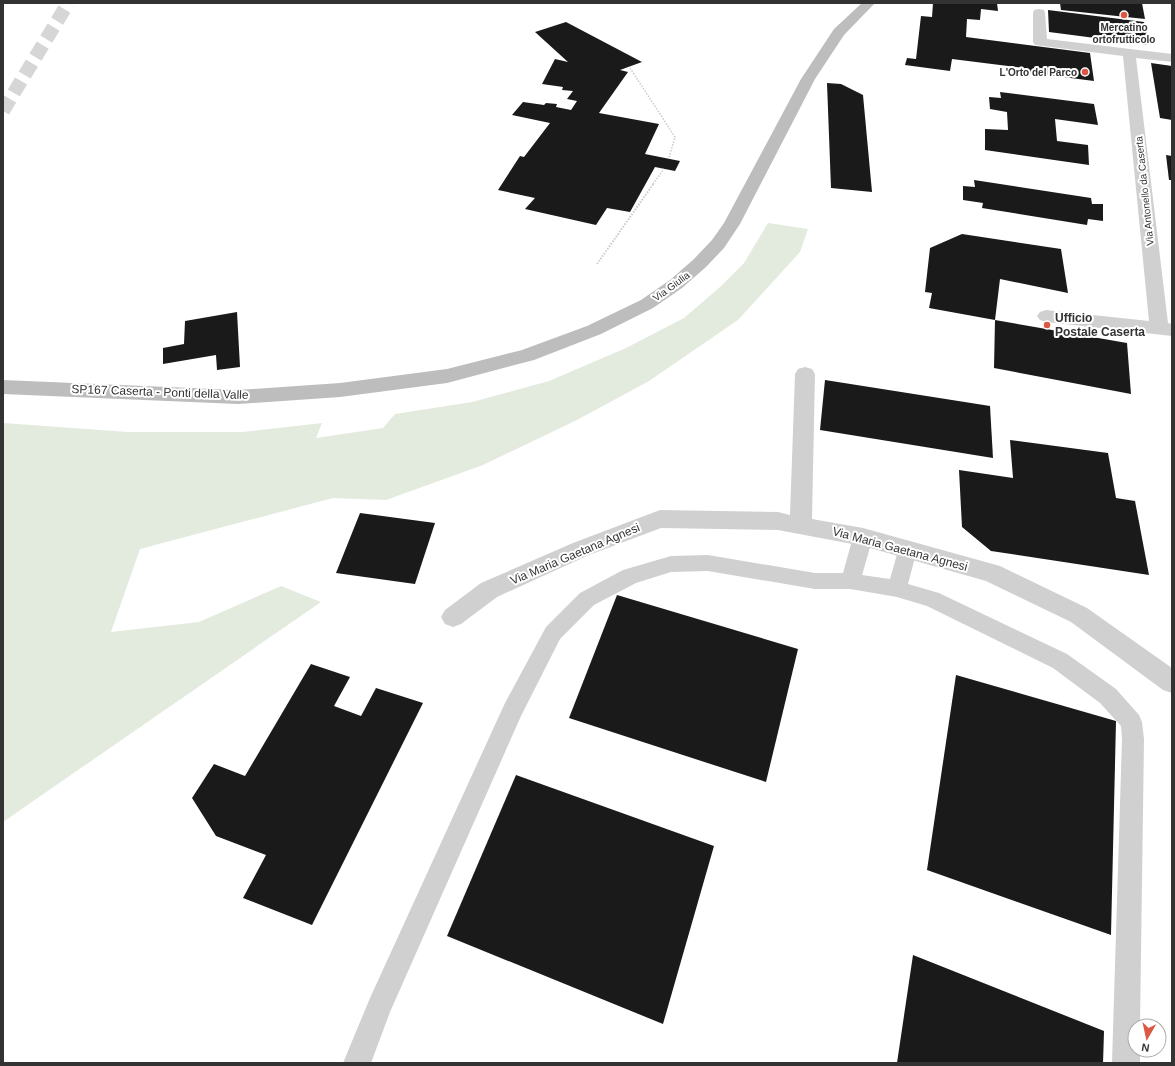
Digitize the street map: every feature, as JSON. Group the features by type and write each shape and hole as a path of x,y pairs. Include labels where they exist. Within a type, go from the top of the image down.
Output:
{"main road":[{"name":"Via Giulia","path":"340,390 447,376 526,355 594,330 647,304 676,284 700,263 718,244 732,224 808,80 839,32 869,3"},
{"name":"SP167 Caserta - Ponti della Valle","path":"3,387 238,397 340,390"}],"street":[{"path":"1039,13 1040,42 1172,58"},
{"name":"Via Antonello da Caserta","path":"1129,52 1165,330"},
{"path":"1046,316 1165,330"},
{"path":"801,525 805,374"},
{"name":"Via Maria Gaetana Agnesi","path":"453,617 489,590 581,549 660,519 778,521 863,537 992,574 1079,615 1172,682"}],"lane":[{"path":"850,582 863,537"},
{"path":"896,589 907,550"},
{"path":"357,1063 382,1000 513,710 553,633 587,599 630,576 671,564 708,563 816,581 850,582 896,589 932,599 1060,662 1108,696 1130,722 1133,739 1126,1063"}],"path":[{"path":"630,68 675,137 669,158"},
{"path":"597,264 664,169"}],"shaded area":[{"path":"768,223 808,229 800,252 738,320 649,381 577,420 483,465 386,500 333,498 140,549 111,632 199,622 281,586 321,602 3,822 3,423 128,432 242,432 322,423 316,438 383,428 395,414 472,402 549,381 626,348 684,318 720,287 744,263"}],"building":[{"path":"933,3 997,3 998,11 981,9 980,20 967,19 966,37 1090,53 1094,81 1024,72 1024,68 952,59 950,71 905,65 907,58 916,59 921,16 932,17"},
{"name":"Mercatino ortofrutticolo","path":"1060,3 1142,3 1145,19 1061,10"},
{"path":"1048,10 1144,22 1149,45 1049,32"},
{"path":"566,22 642,62 620,70 628,72 599,113 659,124 645,154 680,161 675,171 655,167 630,212 607,208 596,225 525,209 535,198 498,190 520,156 524,157 550,123 512,115 523,102 544,105 546,103 557,104 556,107 571,110 577,101 567,99 573,91 562,90 563,87 542,84 555,59 568,62 535,32"},
{"path":"1151,63 1172,66 1172,120 1160,118"},
{"path":"827,83 841,84 863,95 872,192 831,188"},
{"path":"1000,92 1094,104 1098,125 1055,119 1057,141 1088,145 1089,165 985,150 985,129 1008,130 1007,112 990,109 989,97 1001,98"},
{"path":"1166,155 1172,156 1172,180 1169,180"},
{"path":"974,180 1091,198 1092,204 1103,204 1103,221 1088,219 1087,225 982,208 983,203 963,200 963,186 975,187"},
{"path":"962,234 1061,249 1068,293 1000,279 995,320 929,308 932,293 925,292 930,248"},
{"path":"237,312 240,367 217,370 216,355 163,364 163,348 184,344 185,321"},
{"path":"995,320 1127,343 1131,394 994,368"},
{"path":"825,380 990,406 993,458 820,430"},
{"path":"1010,440 1108,453 1116,498 1135,501 1149,575 991,551 962,527 959,470 1013,478"},
{"path":"360,513 435,523 415,584 336,573"},
{"path":"617,595 798,649 766,782 569,718"},
{"path":"311,664 350,677 334,706 361,716 376,688 423,703 312,925 243,898 266,855 216,836 192,798 214,764 245,776"},
{"path":"956,675 1116,721 1111,935 927,870"},
{"path":"516,775 714,846 663,1024 447,936"},
{"path":"913,955 1104,1031 1103,1063 897,1063"}],"tunnel":[{"path":"3,111 68,3"}],"place":[{"name":"Mercatino ortofrutticolo","path":"1124,15"},
{"name":"L'Orto del Parco","path":"1085,72"},
{"name":"Ufficio Postale Caserta","path":"1047,325"}]}
